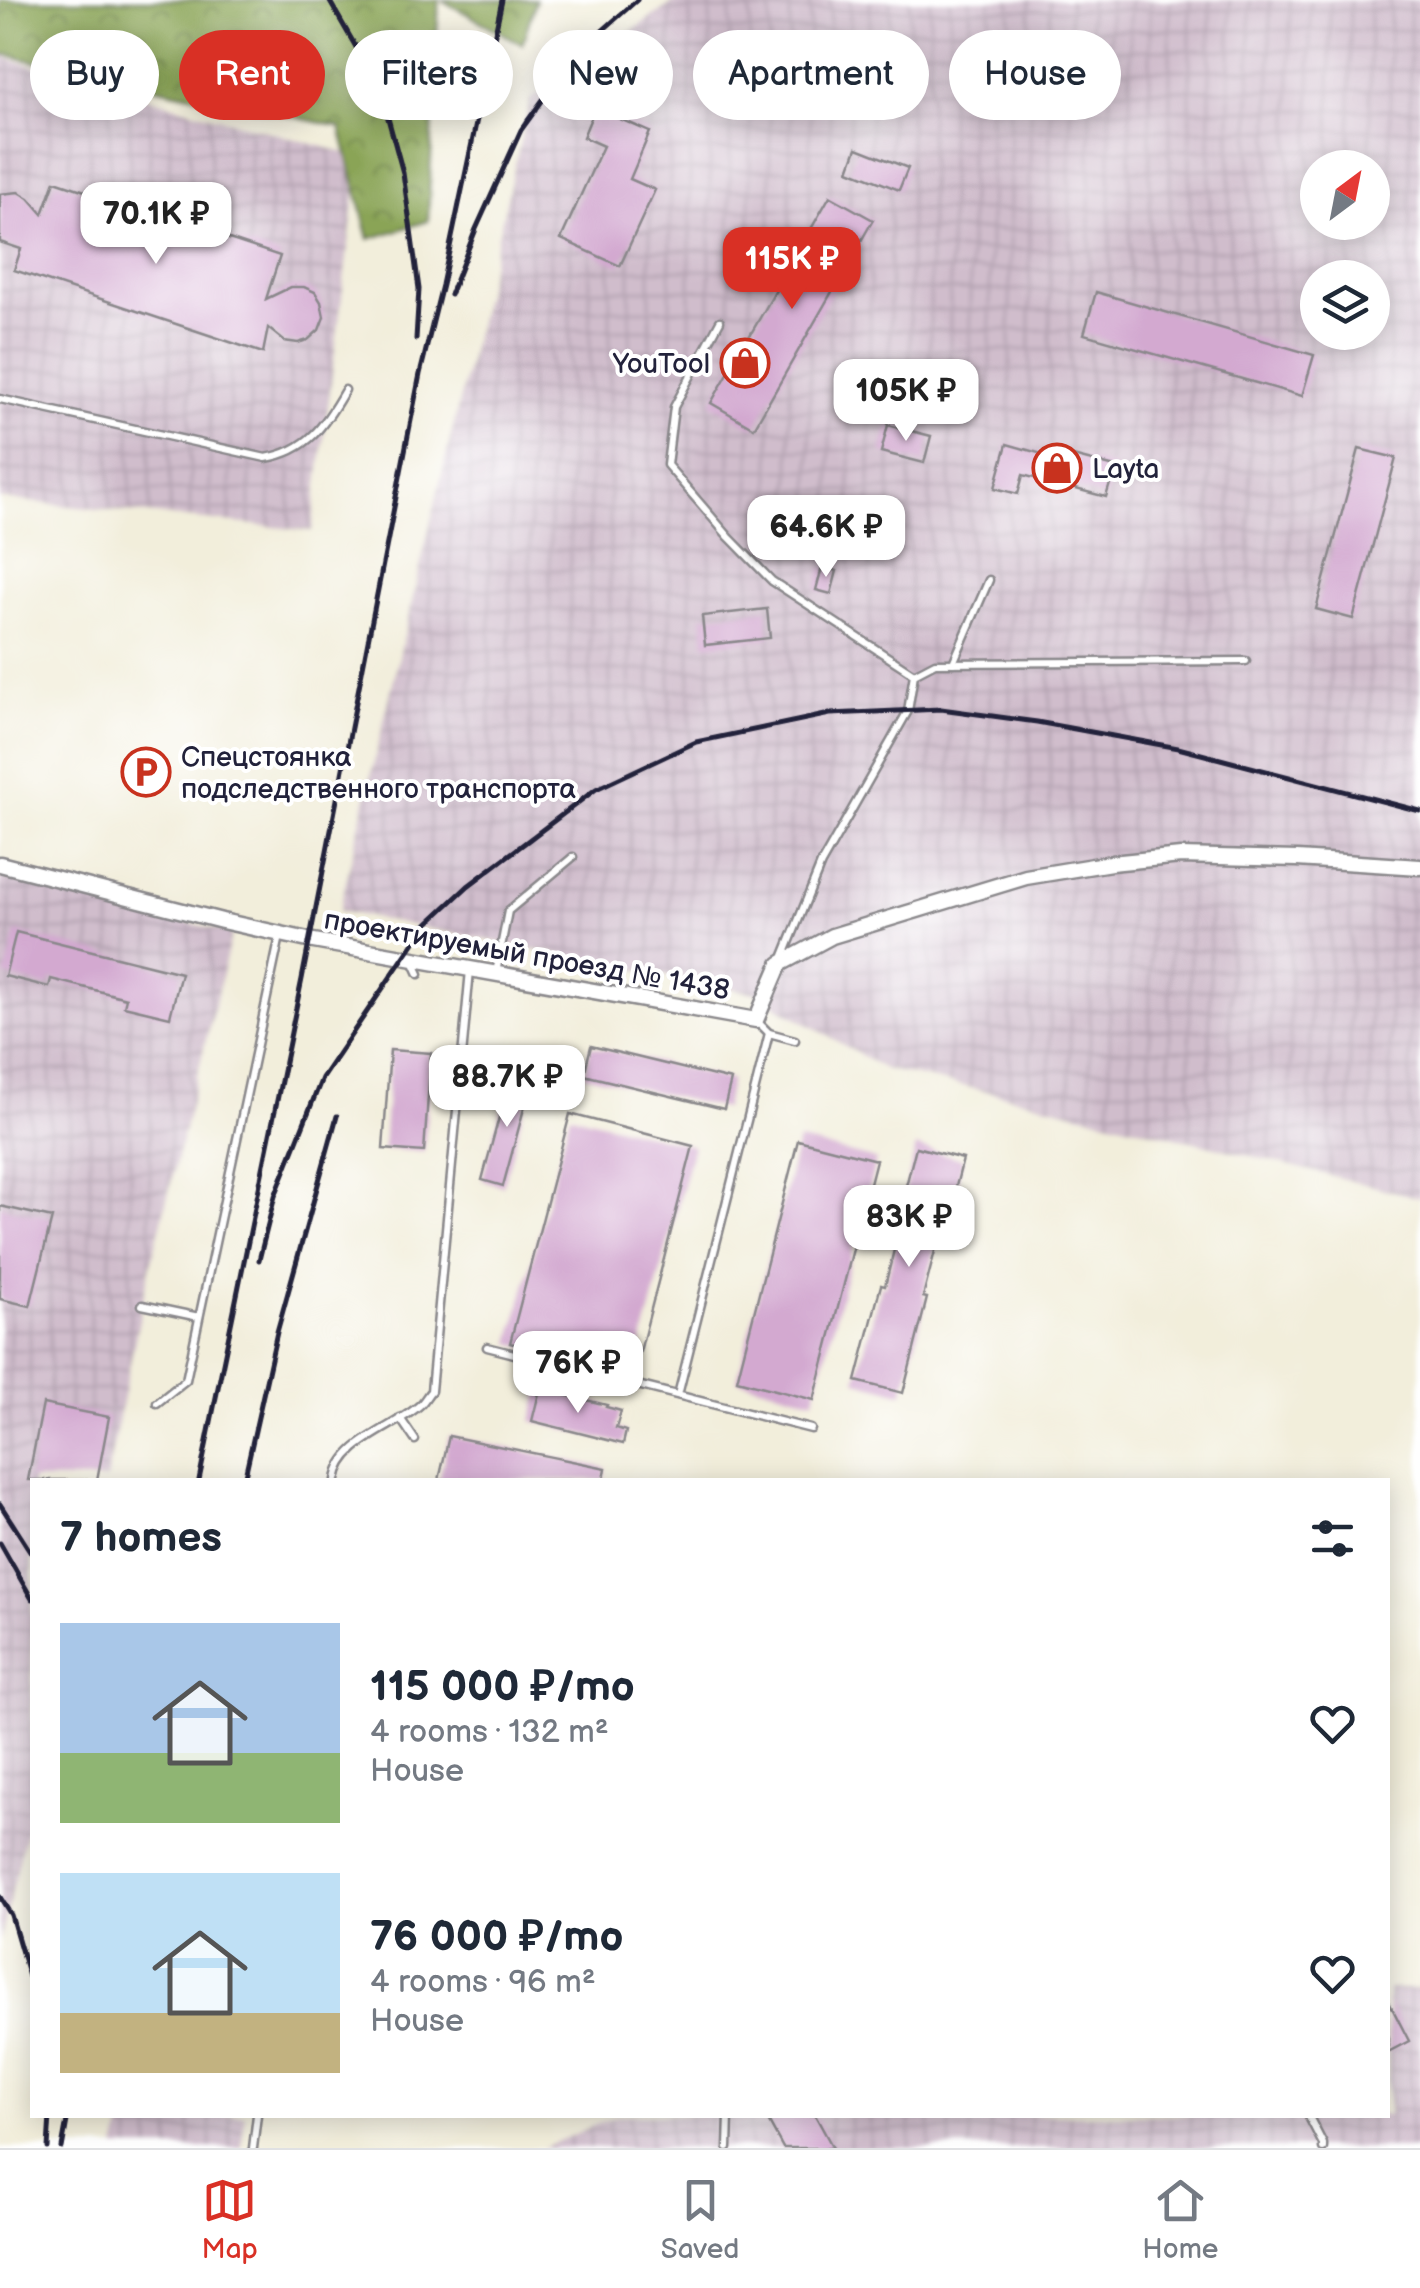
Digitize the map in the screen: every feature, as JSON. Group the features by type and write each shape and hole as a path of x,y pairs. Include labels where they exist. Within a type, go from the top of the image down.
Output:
{"street":[{"path":"780,964 832,936 895,915 1026,877 1111,863 1200,857 1420,867"},
{"name":"проектируемый проезд № 1438","path":"0,864 416,967 470,970 756,1020 780,964"}],"lane":[{"path":"720,321 674,406 667,465 772,582 914,674"},
{"path":"0,400 266,458 285,454 309,440 329,419 345,390"},
{"path":"953,663 988,580"},
{"path":"914,674 935,663 1246,661"},
{"path":"780,964 822,864 908,711 914,674"},
{"path":"496,975 508,912 573,857"},
{"path":"157,1404 186,1380 280,934"},
{"path":"336,1478 346,1457 420,1405 431,1391 470,970"},
{"path":"756,1020 769,1033 795,1040"},
{"path":"678,1395 769,1033"},
{"path":"142,1305 199,1318"},
{"path":"487,1347 811,1428"},
{"path":"400,1418 415,1440"},
{"path":"253,2148 257,2118"},
{"path":"728,2148 729,2118"},
{"path":"1310,2118 1322,2148"}],"shaded area":[{"path":"677,0 1420,0 1420,1198 1026,1100 884,1069 755,993 339,911 530,100 533,98 533,120 673,120 673,30 633,30"},
{"path":"0,41 6,58 30,65 30,120 159,120 159,101 179,106 179,120 228,120 360,157 312,531 0,499"},
{"path":"0,877 232,933 147,1281 106,1478 30,1478 30,1814 0,1942"},
{"path":"1390,1989 1420,1989 1420,2148 542,2148 611,2118 1390,2118"},
{"path":"124,2118 245,2118 241,2148 116,2148"}],"green space":[{"path":"0,0 439,0 438,30 345,30 345,120 433,120 428,221 369,239 340,127 307,120 325,120 325,30 179,30 179,92 159,88 159,30 30,30 30,60 0,54"},
{"path":"441,0 536,0 522,44 513,39 513,30 496,30"}],"building":[{"path":"590,120 622,120 650,132 630,179 655,190 620,266 561,239 603,146 583,137"},
{"path":"857,148 908,168 899,190 849,170"},
{"path":"55,181 280,256 266,299 291,287 315,292 324,317 319,330 298,343 284,341 268,328 263,353 14,270 21,249 0,242 0,194 19,192 43,214"},
{"path":"830,196 873,220 754,428 711,403"},
{"path":"1096,292 1314,355 1302,396 1084,334"},
{"path":"888,425 931,436 924,463 881,452"},
{"path":"1007,444 1049,456 1050,450 1115,467 1106,497 1023,475 1018,494 995,488"},
{"path":"1359,449 1396,458 1353,619 1316,609"},
{"path":"822,567 837,571 831,594 816,590"},
{"path":"767,609 770,638 705,645 702,616"},
{"path":"16,932 181,973 170,1017 124,1006 126,998 51,979 49,987 5,976"},
{"path":"591,1046 731,1080 724,1109 584,1075"},
{"path":"390,1050 431,1053 424,1152 383,1149"},
{"path":"511,1073 532,1079 503,1186 482,1180"},
{"path":"570,1114 693,1146 634,1375 510,1343"},
{"path":"798,1140 876,1160 814,1400 737,1380"},
{"path":"916,1147 963,1159 923,1297 927,1298 903,1393 856,1381 881,1285 885,1286"},
{"path":"0,1206 52,1218 30,1306 0,1299"},
{"path":"540,1389 621,1411 616,1428 626,1431 623,1444 532,1421"},
{"path":"43,1404 109,1417 97,1478 28,1480"},
{"path":"449,1436 606,1468 604,1478 439,1478"},
{"path":"1390,2004 1409,2041 1390,2051"},
{"path":"767,2118 817,2118 833,2148 783,2148"}],"railway":[{"path":"329,0 380,89 403,173 419,289 416,339"},
{"path":"199,1478 420,374 502,0"},
{"path":"450,295 521,130 576,54 637,0"},
{"path":"259,1260 275,1196 322,1078 425,926 468,886 596,789 696,742 830,714 941,709 1178,748 1420,811"},
{"path":"244,1478 277,1332 337,1116"},
{"path":"0,1504 30,1551"},
{"path":"0,1543 30,1596"},
{"path":"0,1897 11,1915 30,1980"},
{"path":"48,2148 50,2118"},
{"path":"62,2148 67,2118"}],"place":[{"name":"YouTool","path":"745,363"},
{"name":"Layta","path":"1057,468"},
{"name":"Спецстоянка подследственного транспорта","path":"146,772"}]}
